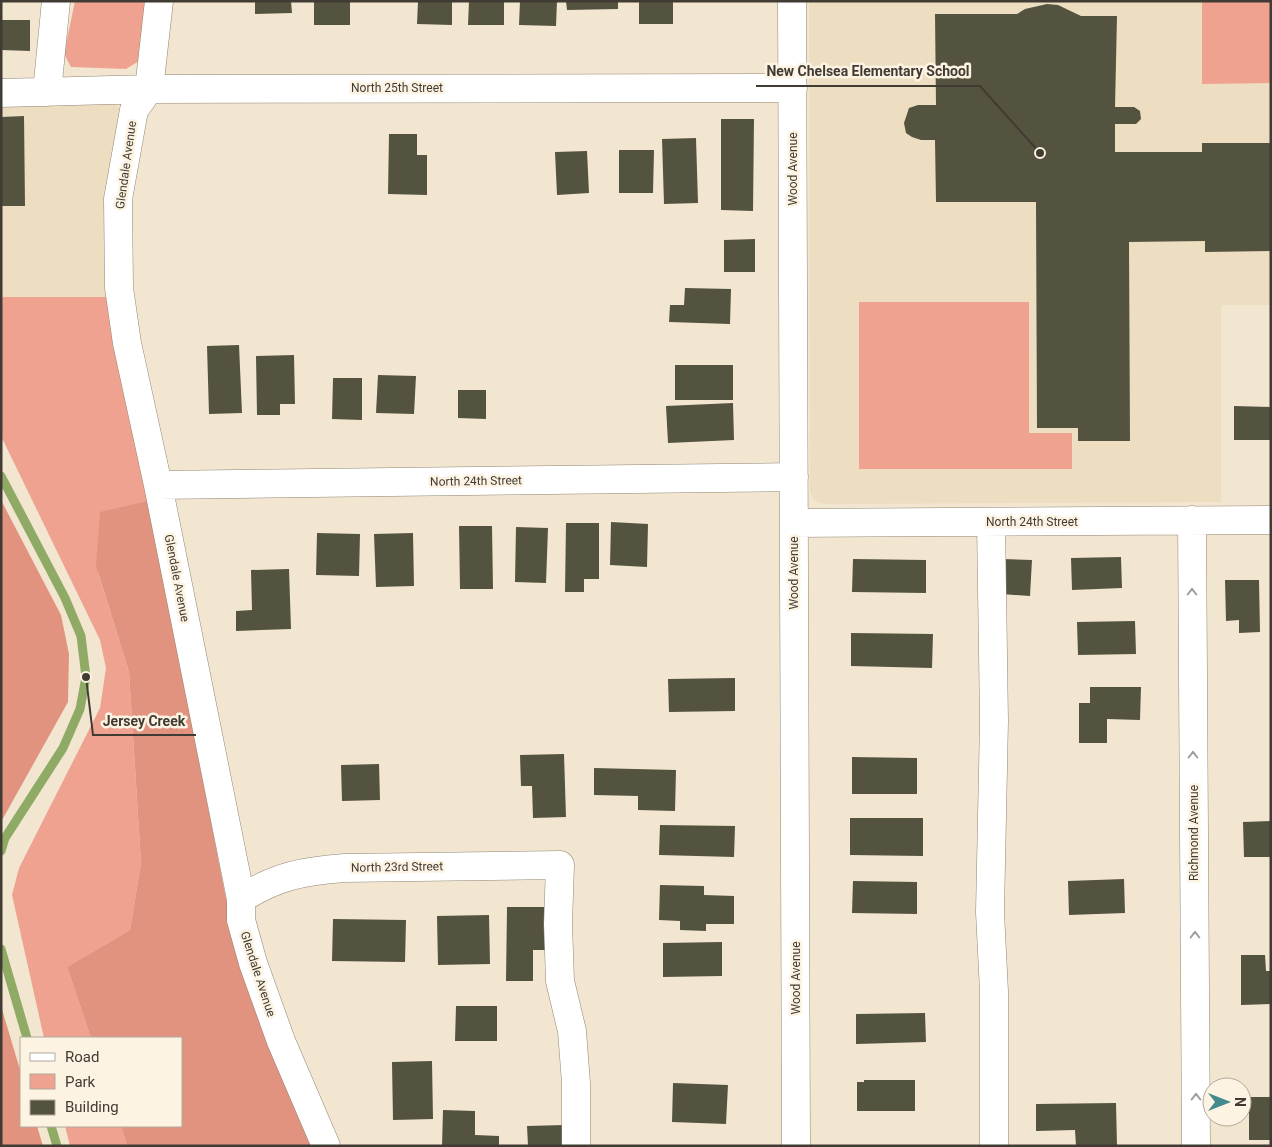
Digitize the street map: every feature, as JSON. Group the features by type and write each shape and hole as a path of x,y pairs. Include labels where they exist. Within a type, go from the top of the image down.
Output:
{"street":[{"path":"46,92 56,1"},
{"path":"150,89 158,1"},
{"name":"Wood Avenue","path":"792,1 796,1146"},
{"name":"North 25th Street","path":"1,93 150,89 793,88"},
{"name":"Glendale Avenue","path":"150,89 134,110 118,199 119,288 127,343 158,485 241,899 241,920 253,963 281,1041 326,1146"},
{"name":"North 24th Street","path":"158,485 794,477"},
{"name":"Richmond Avenue","path":"1192,520 1196,1146"},
{"name":"North 24th Street","path":"794,523 1271,520"},
{"path":"991,522 994,720 990,912 994,992 994,1146"},
{"name":"North 23rd Street","path":"241,899 260,886 311,870 560,865 558,924 560,981 572,1031 576,1083 576,1146"}],"shaded area":[{"path":"809,1 1271,1 1271,305 1221,305 1221,502 830,504 821,503 813,499 810,491"},
{"path":"111,102 123,110 109,297 1,297 1,104"},
{"path":"1,500 61,615 69,654 68,702 1,822"},
{"path":"148,501 239,965 313,1146 127,1146 121,1127 182,1127 182,1037 91,1037 67,967 130,930 141,863 129,672 96,566 100,512"},
{"path":"1,1006 20,1070 20,1127 37,1127 43,1146 1,1146"}],"green space":[{"path":"75,1 147,1 139,61 126,69 71,67 64,54"},
{"path":"1202,1 1271,1 1271,83 1202,84"},
{"path":"1,297 109,297 148,501 98,573 129,672 141,863 130,930 67,967 91,1037 44,1037 12,895 19,868 100,708 106,668 100,640 1,436"},
{"path":"859,302 1029,302 1029,433 1072,433 1072,469 859,469"},
{"path":"65,1127 121,1127 127,1146 70,1146"}],"building":[{"path":"255,1 291,1 292,13 255,14"},
{"path":"314,1 350,1 350,25 314,25"},
{"path":"418,1 452,1 452,25 417,24"},
{"path":"469,1 504,1 504,25 468,25"},
{"path":"520,1 557,1 556,26 519,25"},
{"path":"566,1 618,1 618,9 567,10"},
{"path":"639,1 673,1 673,24 639,24"},
{"path":"1047,4 1058,5 1081,16 1117,16 1115,107 1134,107 1140,111 1141,119 1136,124 1115,124 1115,152 1202,152 1202,143 1271,143 1271,251 1205,252 1205,241 1129,242 1130,441 1078,441 1078,428 1037,428 1036,202 936,202 935,140 921,140 912,137 906,133 904,123 909,108 918,105 936,105 935,14 1017,14 1025,9"},
{"path":"1,20 30,20 30,51 1,50"},
{"path":"24,116 25,206 1,206 1,117"},
{"path":"721,119 754,119 753,211 721,210"},
{"path":"389,134 417,134 417,155 427,155 427,195 388,194"},
{"path":"696,138 698,203 664,204 662,139"},
{"path":"619,150 654,150 653,193 619,193"},
{"path":"587,151 589,193 557,195 555,152"},
{"path":"755,239 755,272 724,272 724,240"},
{"path":"685,288 731,289 730,324 669,322 670,305 684,305"},
{"path":"239,345 242,413 209,414 207,346"},
{"path":"294,355 295,404 280,404 280,415 257,415 256,356"},
{"path":"675,365 733,365 733,400 675,400"},
{"path":"378,375 416,376 414,414 376,413"},
{"path":"333,378 362,378 362,420 332,419"},
{"path":"458,390 486,390 486,419 458,418"},
{"path":"733,403 734,440 668,443 666,406"},
{"path":"1234,406 1271,407 1271,440 1234,440"},
{"path":"611,522 648,524 647,567 610,565"},
{"path":"566,523 599,523 599,579 584,579 584,592 565,592"},
{"path":"459,526 492,526 493,589 460,589"},
{"path":"516,527 548,528 546,583 515,582"},
{"path":"317,533 360,534 359,576 316,575"},
{"path":"413,533 414,586 376,587 374,534"},
{"path":"1121,557 1122,588 1072,590 1071,558"},
{"path":"853,559 926,560 926,593 852,592"},
{"path":"1002,559 1032,560 1030,596 1001,594"},
{"path":"289,569 291,629 236,631 236,611 252,610 251,570"},
{"path":"1225,580 1259,580 1260,632 1239,633 1239,620 1226,621"},
{"path":"1135,621 1136,654 1078,655 1077,622"},
{"path":"851,633 933,634 932,668 851,666"},
{"path":"735,678 735,711 669,712 668,679"},
{"path":"1090,687 1141,687 1140,720 1107,719 1107,743 1079,743 1079,703 1090,703"},
{"path":"564,754 566,817 533,818 532,786 521,786 520,755"},
{"path":"852,757 917,758 917,794 852,794"},
{"path":"379,764 380,800 342,801 341,765"},
{"path":"594,768 676,770 675,811 638,810 638,796 594,795"},
{"path":"850,818 923,818 923,856 850,855"},
{"path":"1271,821 1271,857 1244,857 1243,822"},
{"path":"660,825 735,826 734,857 659,855"},
{"path":"1124,879 1125,913 1069,915 1068,881"},
{"path":"853,881 917,882 917,914 852,913"},
{"path":"660,885 704,886 704,895 734,896 734,924 706,924 706,931 680,930 680,921 659,920"},
{"path":"507,907 546,907 545,950 533,950 533,981 506,981"},
{"path":"489,915 490,964 438,965 437,916"},
{"path":"333,919 406,920 405,962 332,961"},
{"path":"722,942 722,976 663,977 663,943"},
{"path":"1241,955 1265,955 1266,971 1271,971 1271,1004 1241,1005"},
{"path":"456,1006 497,1006 497,1041 455,1041"},
{"path":"925,1013 926,1042 856,1044 856,1014"},
{"path":"432,1061 433,1119 393,1120 392,1062"},
{"path":"864,1080 915,1080 915,1111 857,1111 857,1082 864,1082"},
{"path":"673,1083 728,1085 726,1124 672,1122"},
{"path":"1252,1097 1271,1097 1271,1140 1249,1140 1249,1127 1252,1127"},
{"path":"1116,1103 1117,1146 1076,1146 1075,1130 1036,1131 1036,1104"},
{"path":"443,1110 475,1111 475,1135 499,1136 499,1146 442,1146"},
{"path":"564,1125 564,1146 528,1146 527,1126"}],"waterway":[{"path":"1,476 65,598 81,636 86,677 80,709 63,748 5,838 1,851"},
{"path":"1,949 27,1037"},
{"path":"51,1127 57,1146"}],"place":[{"name":"New Chelsea Elementary School","path":"1040,153"},
{"name":"Jersey Creek","path":"86,677"}]}
